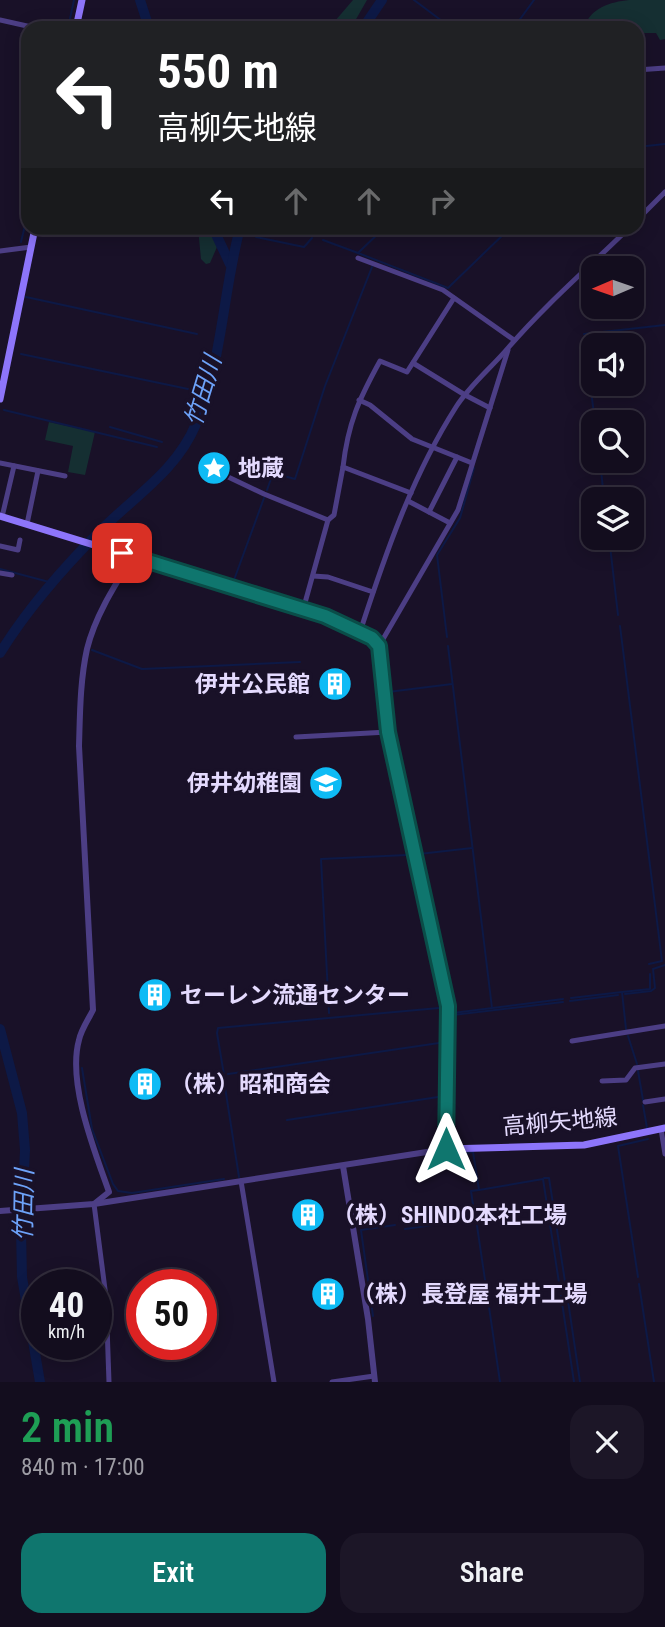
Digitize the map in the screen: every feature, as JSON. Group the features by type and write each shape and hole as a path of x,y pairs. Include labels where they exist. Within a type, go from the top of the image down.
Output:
{"main road":[{"path":"78,21 82,0"},
{"path":"0,399 34,235"},
{"path":"1,517 325,616 372,638 379,646 388,732 448,1006 446,1149"},
{"name":"高柳矢地線","path":"446,1149 584,1144 663,1128"}],"street":[{"path":"0,20 21,25"},
{"path":"644,70 665,68"},
{"path":"644,210 665,192"},
{"path":"360,632 411,493 433,447 465,396 476,380 514,340 622,235"},
{"path":"0,251 31,247"},
{"path":"358,258 443,290 514,340"},
{"path":"303,610 328,520 334,515 347,437 359,400 380,361 407,372 454,298"},
{"path":"379,646 458,510 509,347"},
{"path":"413,363 465,396 490,408"},
{"path":"359,400 370,405 412,439 472,463"},
{"path":"429,512 457,457"},
{"path":"0,463 65,476"},
{"path":"202,465 328,520"},
{"path":"1,517 14,466"},
{"path":"344,467 411,493"},
{"path":"27,524 38,471"},
{"path":"408,501 450,523"},
{"path":"0,546 18,550 20,540"},
{"path":"94,1204 109,1192 86,1130 76,1057 79,1039 93,1010 79,746 80,710 88,646 108,597 133,556"},
{"path":"0,573 12,575"},
{"path":"313,576 328,577 373,592"},
{"path":"296,737 388,732"},
{"path":"572,1041 665,1026"},
{"path":"602,1081 626,1080 635,1068 665,1064"},
{"path":"645,1102 665,1099"},
{"path":"663,1128 665,1154"},
{"path":"0,1212 94,1204 446,1149"},
{"path":"332,1382 375,1379 343,1166"},
{"path":"241,1181 274,1382"},
{"path":"94,1204 106,1297 109,1382"}],"green space":[{"path":"353,0 367,0 355,21 335,21"},
{"path":"665,0 665,39 660,40 656,33 644,33 644,21 587,21 596,11 615,2"},
{"path":"199,235 212,235 217,247 210,263 206,264 201,259"},
{"path":"49,422 95,432 85,475 68,472 73,446 45,440"}],"waterway":[{"path":"70,21 74,0"},
{"path":"140,0 147,21"},
{"name":"竹田川","path":"368,21 382,0"},
{"path":"414,0 442,21"},
{"path":"519,21 534,0"},
{"path":"644,146 665,144"},
{"path":"21,242 23,235"},
{"path":"216,235 230,264"},
{"name":"竹田川","path":"0,653 22,620 60,573 101,530 167,469 188,440 205,401 211,377 238,235"},
{"path":"323,240 358,253 377,235"},
{"path":"358,253 448,288 503,235"},
{"path":"256,237 304,247 312,238"},
{"path":"267,490 273,473 295,479 325,386 372,267"},
{"path":"26,297 197,334"},
{"path":"593,333 665,325"},
{"path":"21,354 188,389"},
{"path":"592,396 593,410"},
{"path":"4,410 157,447"},
{"path":"110,427 162,442"},
{"path":"447,637 437,555 460,518 474,468"},
{"path":"601,473 603,487"},
{"path":"234,580 264,498"},
{"path":"610,550 618,615"},
{"path":"0,569 53,583"},
{"path":"620,626 662,961 649,964"},
{"path":"448,646 492,1008"},
{"path":"92,650 142,669 300,662"},
{"path":"388,692 452,684"},
{"path":"419,854 472,848"},
{"path":"329,1013 321,859 407,855"},
{"path":"625,994 651,991 655,988 653,969 665,965"},
{"path":"626,1029 622,992 650,989 650,974"},
{"path":"571,998 622,992"},
{"path":"570,1001 618,995"},
{"path":"452,1052 453,1013 563,999"},
{"path":"453,1015 563,1002"},
{"path":"224,1075 218,1028 439,1008"},
{"name":"竹田川","path":"0,1029 22,1113 25,1150 21,1230 22,1277 40,1382"},
{"path":"628,1036 637,1064"},
{"path":"228,1074 439,1043"},
{"path":"450,1132 451,1066"},
{"path":"82,1068 92,1129 118,1191 132,1193 224,1179"},
{"path":"638,1071 643,1100"},
{"path":"223,1074 239,1177"},
{"path":"287,1120 438,1097"},
{"path":"643,1105 647,1128"},
{"path":"638,1277 618,1146 648,1139"},
{"path":"431,1158 473,1152 479,1190 471,1191 475,1218"},
{"path":"544,1178 549,1178 566,1288"},
{"path":"479,1190 543,1179 560,1289"},
{"path":"405,1229 476,1219 488,1300"},
{"path":"373,1316 361,1230 395,1225"},
{"path":"639,1284 654,1382"},
{"path":"567,1294 580,1382"},
{"path":"561,1296 574,1382"},
{"path":"489,1307 500,1382"}],"place":[{"name":"地蔵","path":"214,468"},
{"name":"伊井公民館","path":"335,684"},
{"name":"伊井幼稚園","path":"326,783"},
{"name":"セーレン流通センター","path":"155,995"},
{"name":"（株）昭和商会","path":"145,1084"},
{"name":"（株）SHINDO本社工場","path":"308,1215"},
{"name":"（株）長登屋 福井工場","path":"328,1294"}],"route":[{"path":"122,553 325,616 372,638 379,646 388,732 448,1006 446,1149"}]}
